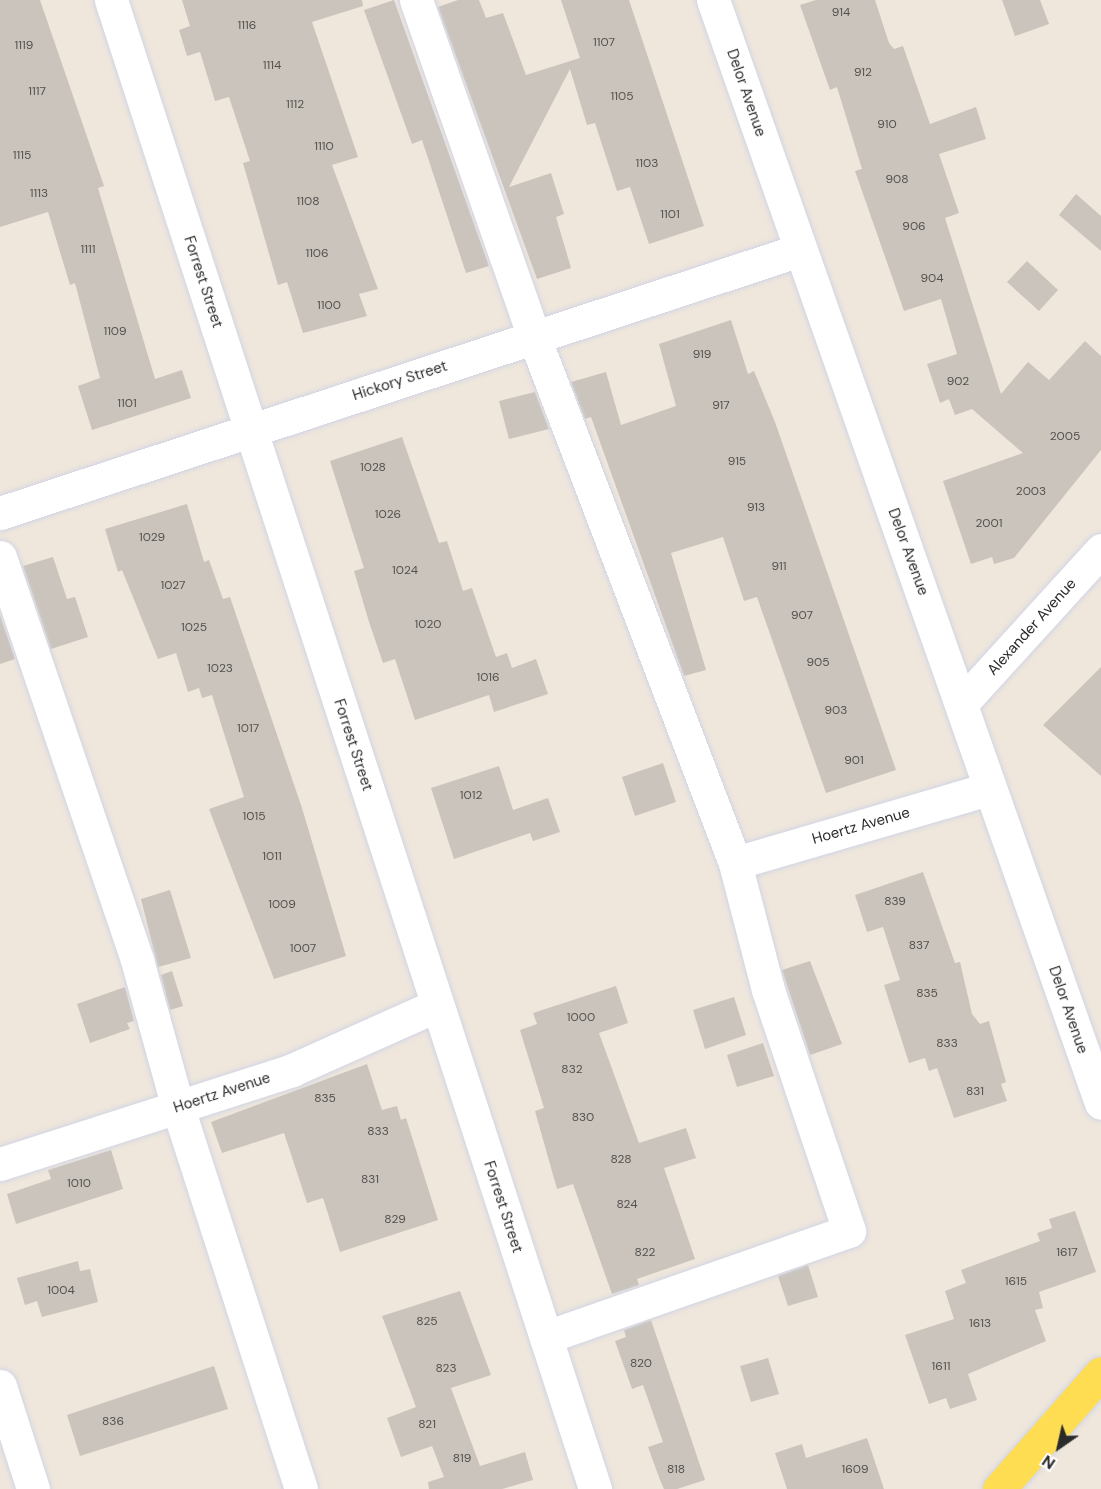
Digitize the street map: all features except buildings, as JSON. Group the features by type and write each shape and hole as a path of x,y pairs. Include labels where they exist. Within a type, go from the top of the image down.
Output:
{"main road":[{"path":"999,1489 1101,1373"}],"street":[{"name":"Forrest Street","path":"111,0 546,1338 584,1486"},
{"path":"416,0 534,337 735,863 768,990 849,1231 546,1338"},
{"name":"Delor Avenue","path":"713,0 962,703 988,789 1101,1103"},
{"name":"Hickory Street","path":"0,513 800,250"},
{"name":"Alexander Avenue","path":"962,703 1101,550"},
{"path":"0,557 137,960 178,1108 302,1489"},
{"name":"Hoertz Avenue","path":"735,863 988,789"},
{"name":"Hoertz Avenue","path":"0,1164 292,1070 437,1005"},
{"path":"0,1386 19,1475"}]}
